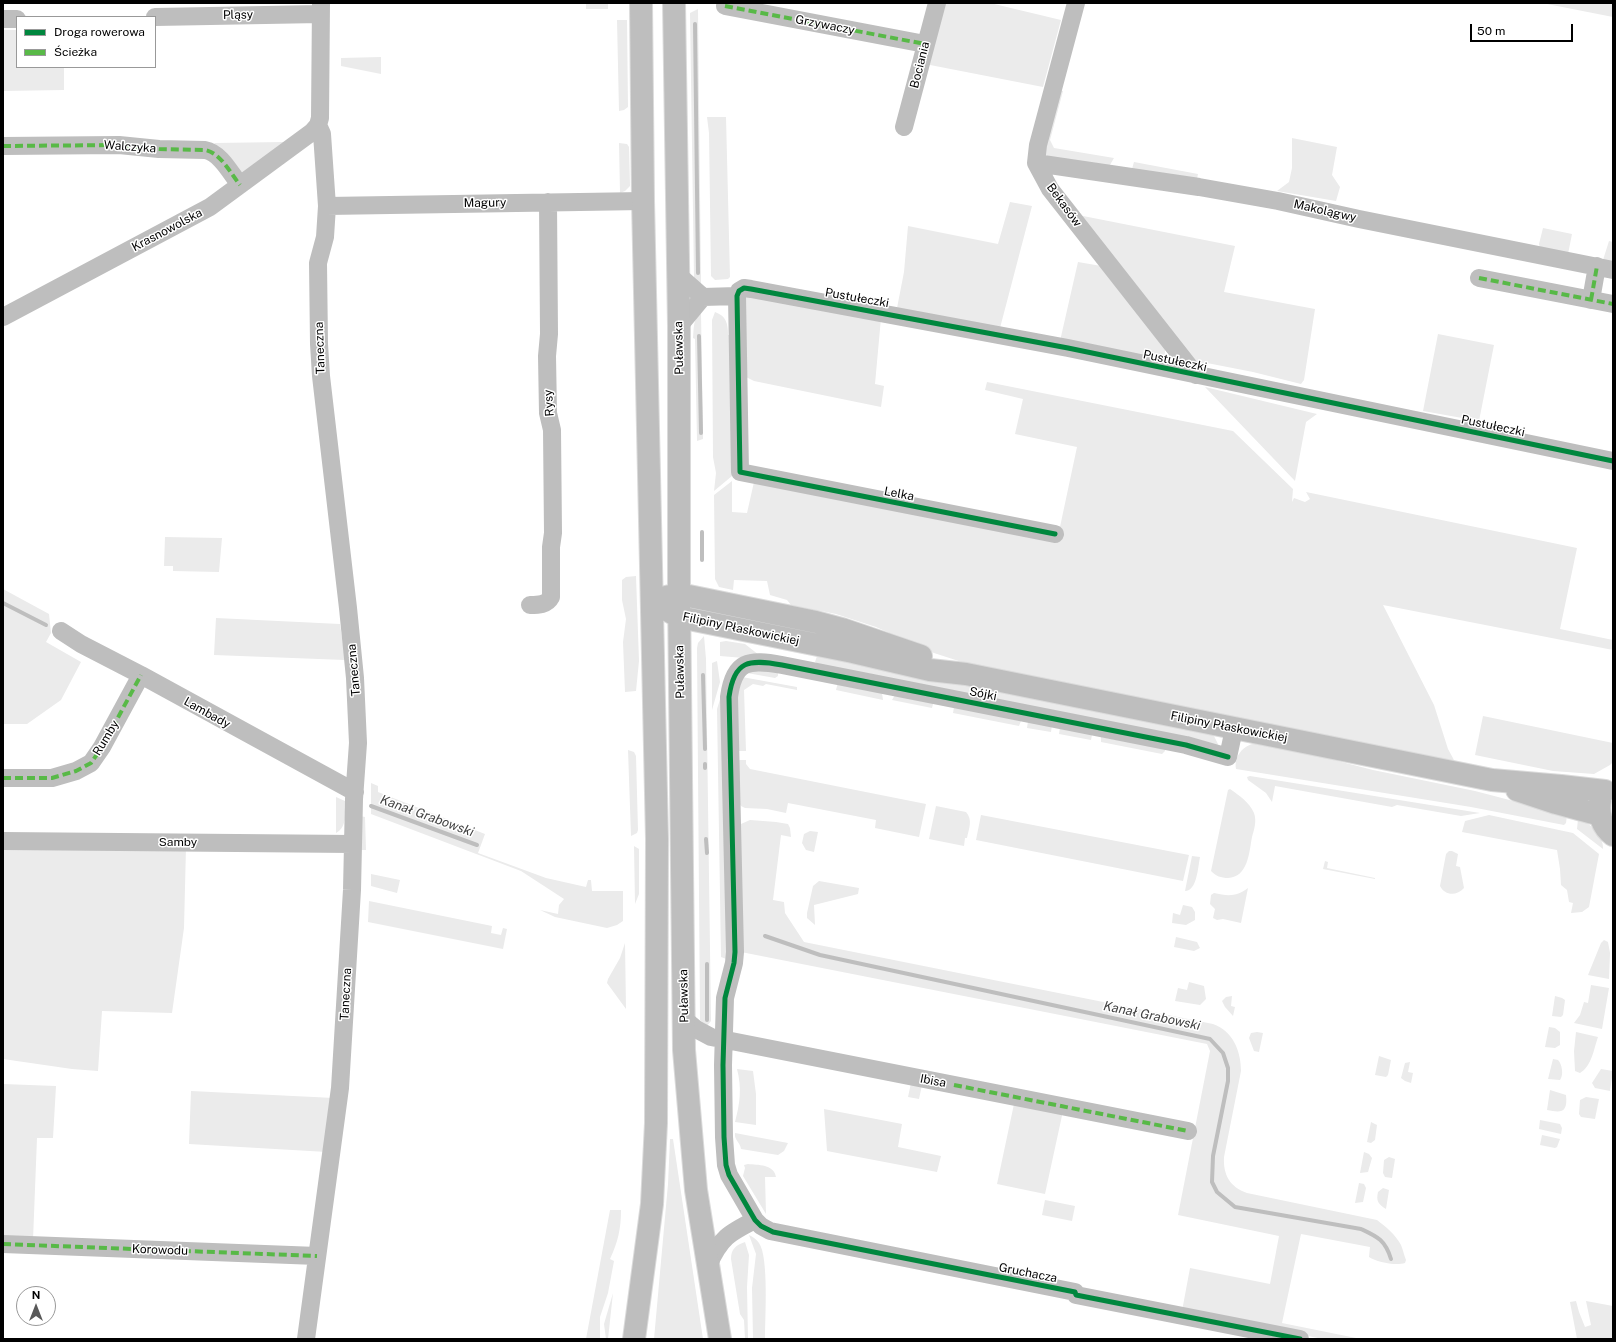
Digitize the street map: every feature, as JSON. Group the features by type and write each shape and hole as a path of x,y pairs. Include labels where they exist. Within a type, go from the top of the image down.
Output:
{"main road":[{"path":"634,1339 652,1204 656,1123 657,861 643,201 641,3"},
{"name":"Puławska","path":"674,3 679,326 679,617 684,1050 696,1190 720,1339"},
{"name":"Filipiny Płaskowickiej","path":"652,601 679,594 836,628 914,654 966,674"},
{"name":"Filipiny Płaskowickiej","path":"652,601 679,617 813,644 930,670 966,674 1492,780 1561,786 1609,787"},
{"name":"Filipiny Płaskowickiej","path":"1492,780 1556,803 1600,815"},
{"path":"1609,787 1600,802 1600,815 1604,825 1613,835"}],"street":[{"name":"Bociania","path":"904,127 936,3"},
{"path":"1036,163 1038,145 1076,3"},
{"name":"Grzywaczy","path":"725,6 926,44"},
{"name":"Pląsy","path":"156,17 320,8"},
{"name":"Taneczna","path":"306,1339 316,1256 332,1157 340,1088 352,890 358,742 355,678 321,376 319,344 318,263 325,237 328,206 322,134 318,125 320,118 320,8"},
{"path":"3,20 16,19"},
{"name":"Krasnowolska","path":"3,317 196,215 308,136 318,125"},
{"name":"Walczyka","path":"3,146 119,145 159,150 205,150 218,156 240,185"},
{"name":"Makolągwy","path":"1036,163 1278,201 1359,219 1605,268"},
{"name":"Bekasów","path":"1036,163 1050,189 1196,375"},
{"name":"Magury","path":"328,206 643,201"},
{"name":"Rysy","path":"539,604 551,597 551,547 553,533 552,430 548,413 547,363 550,334 548,202"},
{"path":"1591,300 1605,268"},
{"path":"677,274 704,297 679,326"},
{"path":"1479,278 1613,304"},
{"name":"Pustułeczki","path":"704,297 737,296 739,291 744,288 751,289 966,328 1613,461"},
{"name":"Lelka","path":"737,296 740,472 1055,534"},
{"name":"Lambady","path":"61,631 81,644 355,792"},
{"path":"808,670 813,644"},
{"name":"Sójki","path":"724,1039 725,998 734,963 735,952 729,697 731,685 736,673 747,664 760,662 808,670 1186,745 1228,757 1234,729"},
{"name":"Rumby","path":"3,778 52,778 76,771 91,763 102,747 141,676"},
{"name":"Samby","path":"3,842 353,844"},
{"name":"Ibisa","path":"684,1019 696,1029 711,1036 724,1039 1188,1131"},
{"path":"708,1266 715,1250 724,1239 738,1229 755,1220 729,1175 726,1165 724,1136 724,1039"},
{"name":"Gruchacza","path":"755,1220 761,1226 773,1232 1074,1292 1076,1295 1300,1339"},
{"name":"Korowodu","path":"3,1244 316,1256"}],"shaded area":[{"path":"586,3 608,3 608,9 586,9"},
{"path":"942,3 990,3 1061,20 1043,87 925,64"},
{"path":"1542,3 1613,3 1613,17"},
{"path":"698,9 701,284 694,278 690,13"},
{"path":"617,20 627,20 628,107 619,111"},
{"path":"3,30 16,30 16,68 64,68 64,90 3,91"},
{"path":"381,57 381,74 341,66 341,58"},
{"path":"1058,90 1063,91 1050,140 1054,148 1114,158 1107,170 1043,155"},
{"path":"707,117 726,117 730,277 728,279 715,280 711,276 709,133"},
{"path":"1292,138 1337,147 1332,175 1340,187 1336,201 1277,191 1289,182 1292,168"},
{"path":"284,142 243,173 237,171 214,143"},
{"path":"619,143 627,144 629,147 630,186 625,191 620,193"},
{"path":"1134,162 1198,174 1196,184 1132,169"},
{"path":"1010,202 1032,206 1000,328 897,308 904,272 908,226 998,244"},
{"path":"1078,215 1235,246 1224,292 1315,309 1304,380 1301,384 1253,372 1207,363 1206,365 1198,364"},
{"path":"1543,228 1572,234 1568,254 1540,248 1539,244"},
{"path":"1609,241 1613,242 1613,262 1603,260"},
{"path":"1078,262 1107,267 1165,349 1165,355 1162,358 1060,341"},
{"path":"745,295 881,318 875,384 884,386 881,407 754,381 746,377"},
{"path":"701,312 703,439 697,441 695,339 693,338 695,320"},
{"path":"715,312 726,320 728,335 731,335 732,476 714,491 716,473 713,457 712,320"},
{"path":"1438,334 1494,345 1479,421 1423,411"},
{"path":"987,382 1233,431 1293,489 1292,502 1294,498 1305,502 1310,499 1306,492 1577,548 1560,629 1613,640 1613,650 1383,605 1434,705 1448,749 1454,760 1439,759 968,664 934,653 876,627 836,614 791,605 787,600 770,595 767,581 734,580 733,590 719,587 715,579 714,495 732,481 732,512 747,513 754,482 1057,541 1077,447 1015,434 1023,399 985,390"},
{"path":"1205,387 1317,414 1306,422 1295,481"},
{"path":"165,537 222,538 219,572 173,571 173,566 164,566"},
{"path":"636,576 639,661 636,691 625,692 623,642 626,619 622,600 622,580 626,577"},
{"path":"3,589 49,614 51,633 46,642 81,662 61,700 27,724 3,724"},
{"path":"216,618 340,624 345,660 214,655"},
{"path":"704,636 706,659 711,1021 706,1027 700,1020 697,648 698,643"},
{"path":"726,641 745,644 759,655 744,658 720,656 720,642"},
{"path":"817,656 1213,734 1218,744 1216,747 818,664 815,662"},
{"path":"717,661 720,682 712,710 712,663"},
{"path":"751,671 778,672 778,676 775,678 747,673"},
{"path":"742,677 797,687 797,690 766,684 763,686 753,684 744,690 746,751 738,751 735,700"},
{"path":"838,682 882,693 883,700 836,690"},
{"path":"722,693 729,960 721,957 717,709"},
{"path":"895,695 931,701 933,704 932,708 892,700"},
{"path":"954,707 1021,721 1019,726 953,713"},
{"path":"1483,716 1613,743 1613,762 1594,774 1553,771 1475,755"},
{"path":"1028,721 1052,725 1051,732 1027,728"},
{"path":"1060,727 1092,735 1091,740 1059,734"},
{"path":"1101,737 1165,749 1165,751 1162,754 1101,742"},
{"path":"1255,743 1287,748 1373,770 1475,791 1567,815 1566,823 1564,825 1471,807 1236,769 1236,760 1240,752 1247,746"},
{"path":"628,750 634,752 636,756 638,830 637,833 631,836"},
{"path":"739,760 746,760 746,764 750,769 926,804 919,837 875,828 876,820 788,803 786,813 767,809 745,808 741,806 738,801"},
{"path":"1250,776 1480,813 1461,816 1397,805 1392,807 1275,786 1272,802 1266,793 1248,780 1247,777"},
{"path":"371,783 378,786 378,792 485,834 478,853 546,878 586,887 588,880 591,880 592,891 623,891 623,921 617,925 607,928 555,917 540,910 558,914 559,905 564,899 521,871 371,814"},
{"path":"1230,789 1247,802 1254,813 1255,822 1244,869 1235,877 1223,878 1211,871 1228,790"},
{"path":"336,797 345,801 345,815 342,827 336,833"},
{"path":"936,806 966,812 970,824 964,846 929,839"},
{"path":"981,815 1189,855 1183,881 976,840"},
{"path":"1489,815 1573,833 1599,854 1589,907 1582,912 1571,913 1573,903 1569,902 1567,890 1561,885 1557,850 1462,832 1465,821"},
{"path":"360,816 365,817 366,850 359,850"},
{"path":"1578,819 1587,823 1595,830 1601,839 1603,849 1577,829"},
{"path":"750,820 788,824 790,828 791,837 781,835 773,900 784,902 785,913 804,942 1213,1024 1226,1031 1237,1049 1241,1064 1241,1071 1224,1157 1226,1175 1232,1184 1247,1193 1377,1220 1393,1234 1401,1245 1406,1260 1405,1263 1391,1264 1369,1257 1370,1247 1301,1234 1282,1323 1361,1339 1323,1339 1182,1311 1190,1268 1270,1284 1279,1236 1178,1215 1210,1051 1207,1044 741,952 741,824"},
{"path":"810,831 818,832 814,852 806,850 802,843 804,834"},
{"path":"634,846 639,849 639,894 635,904"},
{"path":"3,847 186,847 184,928 172,1013 102,1011 98,1071 72,1069 3,1059"},
{"path":"1449,851 1458,854 1456,866 1460,867 1464,888 1455,894 1445,892 1440,886 1446,854"},
{"path":"1192,856 1200,857 1198,872 1192,887 1185,891"},
{"path":"1325,861 1328,862 1327,868 1375,879 1323,869"},
{"path":"371,874 400,880 397,893 371,886"},
{"path":"819,881 859,888 858,894 814,905 815,925 807,918 807,913 813,886"},
{"path":"1248,888 1241,923 1223,919 1217,920 1213,918 1215,909 1210,904 1211,895 1214,893 1223,895 1236,894"},
{"path":"369,901 492,926 491,933 501,935 503,928 507,929 503,949 368,922"},
{"path":"1183,905 1192,907 1195,912 1195,920 1186,925 1172,923 1173,913 1180,915"},
{"path":"1176,937 1197,942 1200,948 1194,951 1174,947"},
{"path":"1604,940 1608,942 1610,953 1609,979 1588,975 1601,943"},
{"path":"625,943 626,1009 607,983 620,958"},
{"path":"1189,982 1204,986 1206,999 1200,1005 1175,1001 1178,988 1187,990"},
{"path":"1591,985 1609,988 1602,1029 1574,1023 1580,1015 1584,1002 1588,1003"},
{"path":"1232,996 1231,1006 1235,1007 1233,1016 1222,1001 1226,997"},
{"path":"1555,996 1565,1000 1563,1015 1561,1017 1552,1016"},
{"path":"1549,1027 1555,1028 1560,1032 1560,1045 1555,1048 1545,1047"},
{"path":"1576,1032 1598,1037 1590,1061 1580,1073 1575,1071 1574,1051"},
{"path":"1251,1033 1263,1033 1259,1052 1254,1051 1249,1038"},
{"path":"1379,1056 1391,1060 1388,1075 1386,1077 1375,1075"},
{"path":"1553,1059 1558,1060 1561,1064 1562,1073 1560,1080 1548,1079"},
{"path":"1410,1062 1408,1072 1413,1073 1411,1083 1401,1078 1405,1063"},
{"path":"737,1069 753,1071 756,1094 756,1125 735,1122 740,1096 740,1083"},
{"path":"1601,1069 1613,1071 1610,1091 1595,1088 1592,1083"},
{"path":"911,1083 922,1085 919,1099 908,1097"},
{"path":"3,1084 56,1086 53,1138 37,1138 33,1240 3,1239"},
{"path":"1550,1090 1566,1095 1565,1108 1560,1111 1547,1110"},
{"path":"191,1091 334,1098 327,1152 189,1144"},
{"path":"1586,1097 1599,1099 1595,1119 1581,1117 1579,1114 1580,1100"},
{"path":"1014,1104 1063,1111 1045,1194 997,1184"},
{"path":"824,1109 902,1124 898,1147 941,1156 937,1172 827,1151"},
{"path":"1540,1120 1560,1124 1562,1128 1561,1134 1539,1129"},
{"path":"1371,1122 1377,1125 1375,1140 1371,1143 1367,1142"},
{"path":"735,1133 788,1143 784,1151 778,1155 741,1149 735,1137"},
{"path":"1542,1135 1560,1139 1557,1147 1555,1148 1540,1145"},
{"path":"670,1139 673,1139 703,1339 654,1339 668,1184"},
{"path":"1364,1152 1369,1154 1372,1158 1368,1172 1360,1173"},
{"path":"1389,1157 1395,1159 1392,1178 1385,1177 1383,1173 1384,1160"},
{"path":"748,1164 769,1167 775,1173 776,1177 765,1177 766,1214 743,1176 745,1168 744,1165"},
{"path":"1359,1183 1364,1184 1366,1188 1363,1202 1355,1203"},
{"path":"1383,1188 1389,1190 1386,1209 1379,1204 1377,1198 1378,1192"},
{"path":"1045,1200 1075,1206 1072,1221 1042,1215"},
{"path":"610,1210 621,1210 617,1241 610,1259 614,1261 608,1293 600,1317 600,1339 586,1339"},
{"path":"749,1235 759,1243 764,1261 766,1289 765,1339 753,1339 752,1288 756,1254"},
{"path":"745,1242 749,1255 747,1287 748,1339 745,1339 744,1320 740,1314 731,1259 735,1248"},
{"path":"613,1293 608,1339 606,1339 604,1324"},
{"path":"1576,1301 1585,1327 1591,1325 1586,1301 1613,1306 1613,1339 1577,1339 1570,1302"}],"waterway":[{"path":"695,24 698,273"},
{"path":"699,336 701,433"},
{"path":"702,532 702,560"},
{"name":"Kanał Grabowski","path":"3,603 46,625"},
{"path":"703,675 705,749"},
{"name":"Kanał Grabowski","path":"371,806 477,845"},
{"path":"706,839 707,853"},
{"name":"Kanał Grabowski","path":"765,936 820,955 1210,1039 1223,1053 1228,1068 1228,1081 1213,1156 1212,1182 1217,1192 1235,1207 1361,1229 1380,1240 1386,1247 1391,1259"},
{"path":"707,964 707,1020"}],"marked path":[{"path":"725,6 925,44"},
{"path":"3,146 119,145 159,149 205,150 221,159 240,185"},
{"path":"1591,300 1597,266"},
{"path":"1479,278 1613,304"},
{"path":"3,778 52,778 76,771 91,763 102,747 141,675"},
{"path":"954,1085 1188,1131"},
{"path":"3,1244 317,1256"}],"cycle path":[{"path":"1055,534 740,472 737,296 739,291 744,288 751,289 1068,348 1613,461"},
{"path":"1228,757 1186,745 782,665 760,662 745,665 739,669 731,685 729,697 735,952 734,963 725,998 723,1065 726,1165 729,1175 755,1220 761,1226 773,1232 1075,1292 1076,1295 1300,1339"}]}
